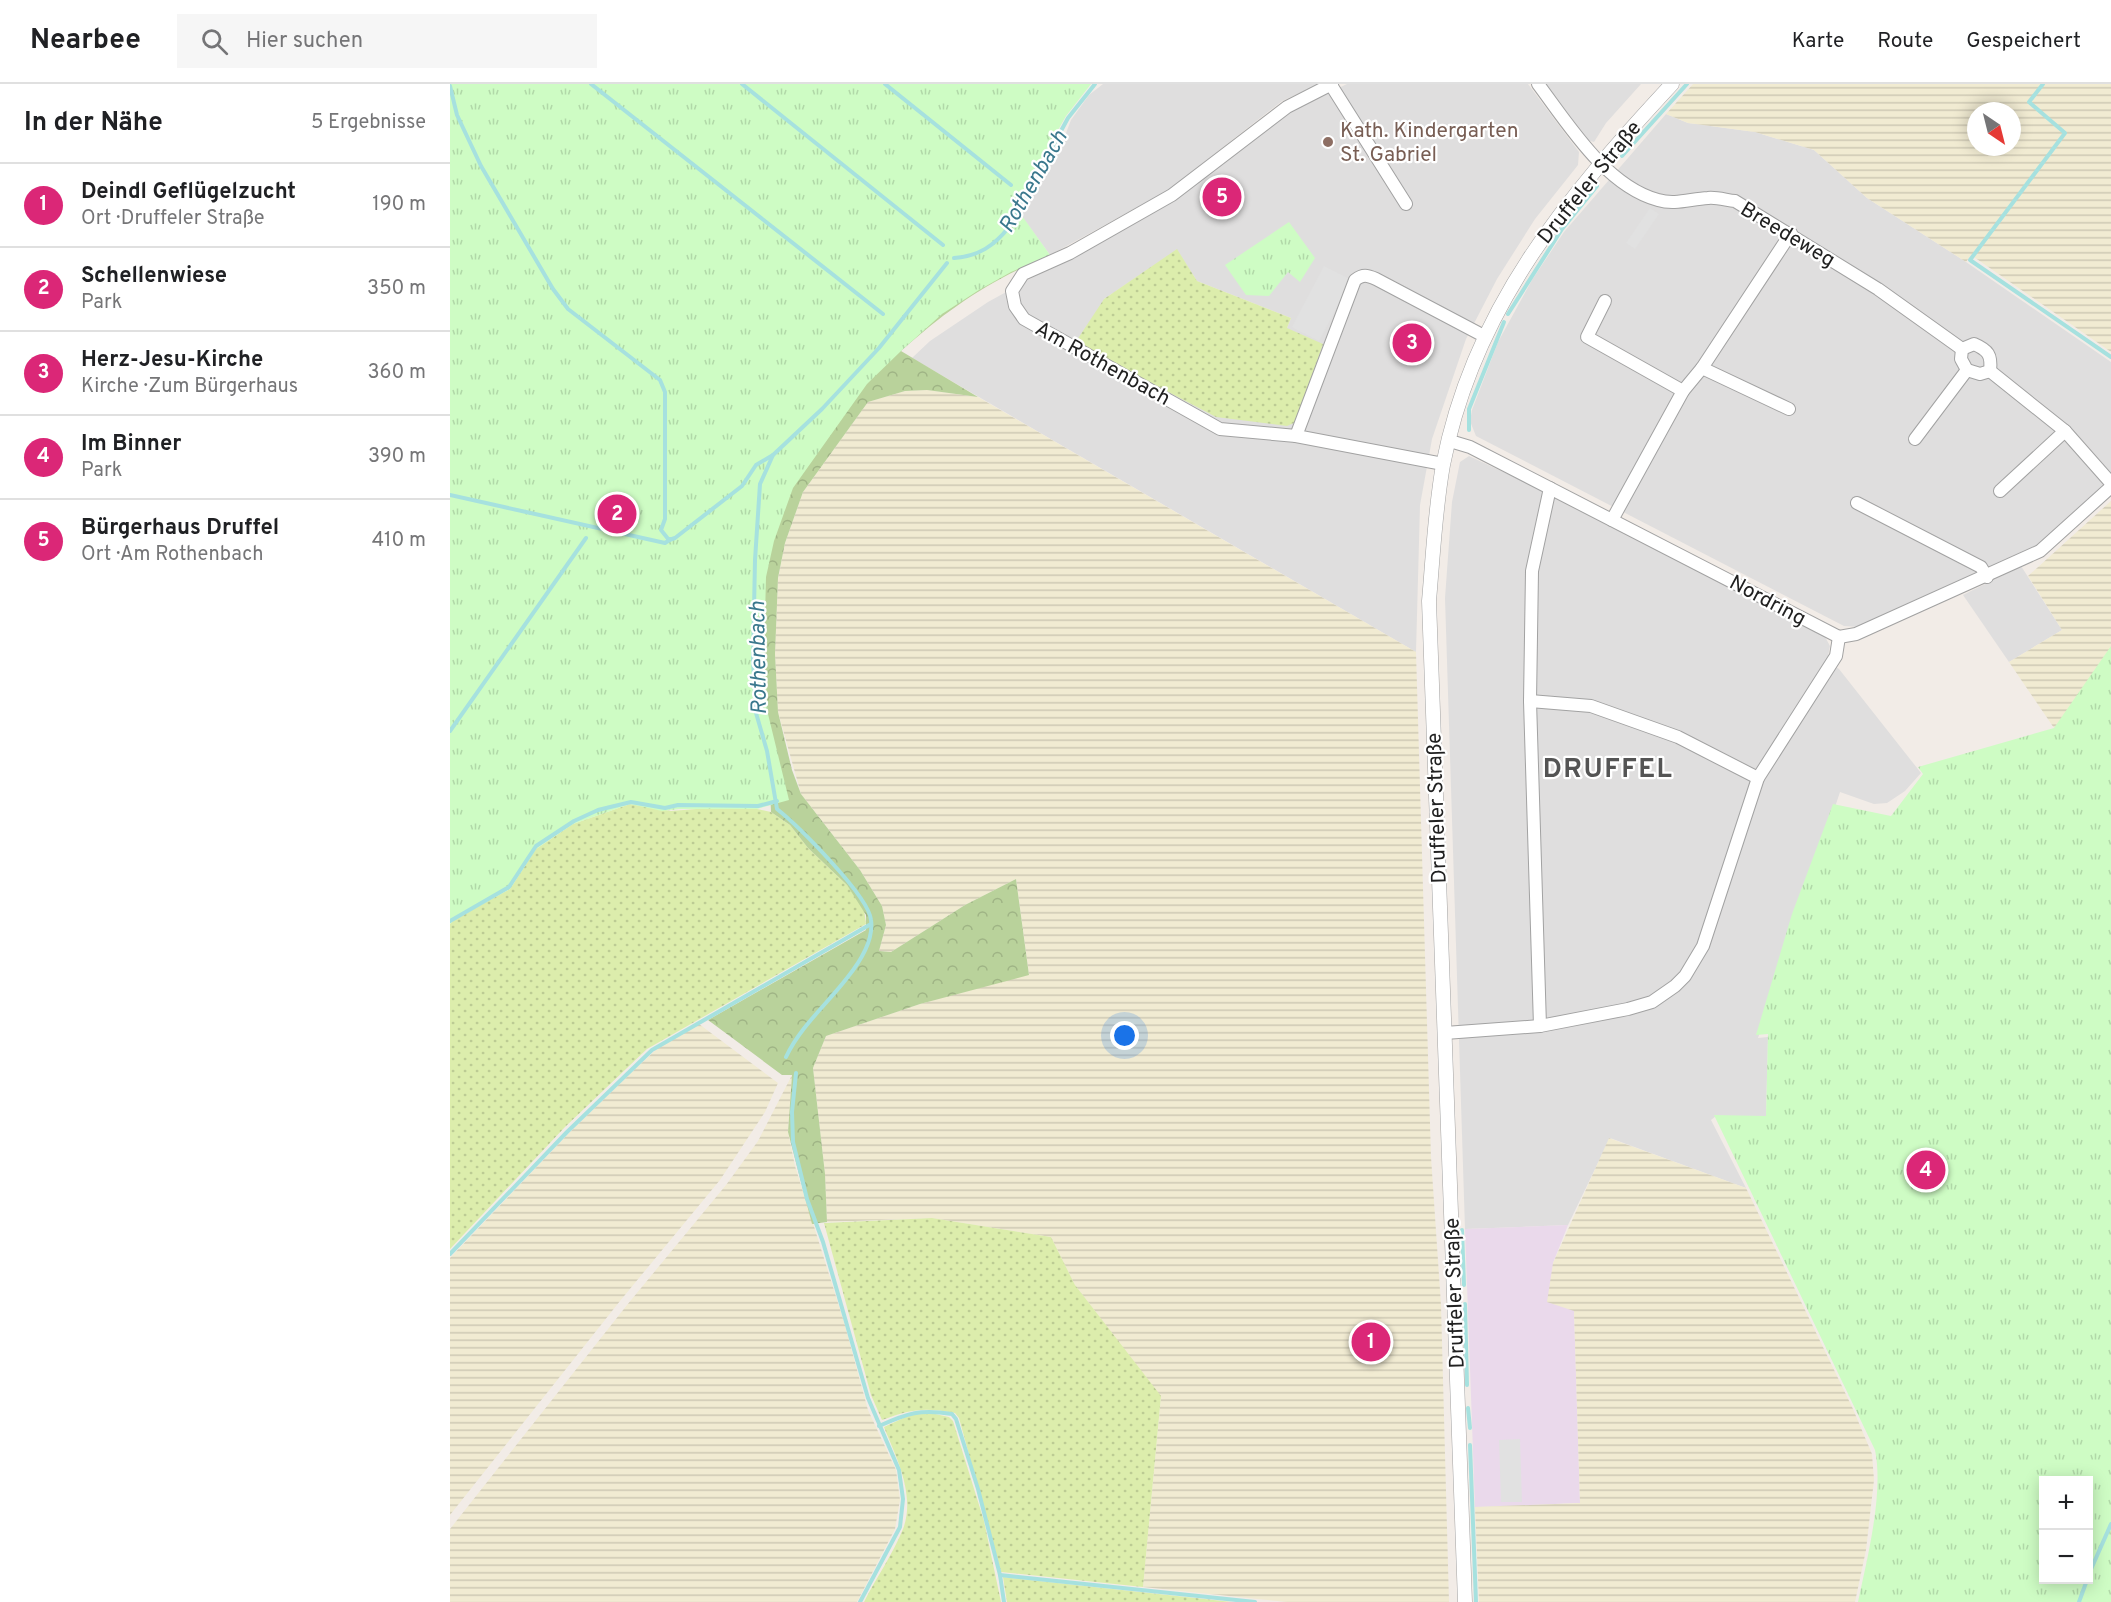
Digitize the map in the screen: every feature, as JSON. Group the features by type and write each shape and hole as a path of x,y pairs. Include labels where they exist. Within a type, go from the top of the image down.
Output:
{"street":[{"name":"Am Rothenbach","path":"1406,204 1332,84 1287,107 1172,195 1070,253 1023,274 1012,291 1015,306 1024,319 1220,429 1296,436 1443,464"},
{"name":"Breedeweg","path":"1538,84 1584,146 1636,192 1659,201 1680,203 1709,198 1735,201 1791,233 1878,289 1962,349 1974,344 1986,349 1992,358 1990,371 2064,431 2111,485 2040,550 1987,577 1856,634 1839,637"},
{"name":"Druffeler Straße","path":"1465,1602 1429,601 1443,464 1484,336 1548,227 1672,84"},
{"path":"1612,520 1683,391 1702,368 1791,233"},
{"path":"1296,436 1334,330 1355,280 1361,276 1367,275 1484,336"},
{"path":"1605,301 1587,337 1683,391"},
{"path":"1962,349 1961,359 1967,369 1980,374 1990,371"},
{"path":"1702,368 1790,409"},
{"path":"1915,439 1967,369"},
{"path":"2000,491 2064,431"},
{"name":"Nordring","path":"1450,441 1470,447 1839,637"},
{"path":"1540,1026 1530,701 1532,571 1550,488"},
{"path":"1857,503 1981,567 1987,577"},
{"path":"1444,1033 1540,1026 1652,1002 1664,996 1685,976 1703,946 1758,778 1836,656 1839,637"},
{"path":"1530,701 1591,706 1678,737 1758,778"}],"shaded area":[{"path":"1103,84 1319,84 1282,101 1167,191 1050,255 1020,214 1066,133 1071,120 1089,95"},
{"path":"1347,84 1528,84 1579,152 1578,165 1535,219 1497,279 1466,339 1432,439 1420,505 1416,652 912,358 930,341 988,302 1057,264 1291,111","holes":["1177,250 1197,281 1291,318 1287,328 1104,299"]},
{"path":"1545,84 1641,84 1606,123 1594,142 1586,140"},
{"path":"1693,84 2111,84 2111,352 1971,255 1966,262 1867,198 1814,150 1755,132 1688,123 1666,114"},
{"path":"1666,114 1688,123 1755,132 1814,150 1867,198 1966,262 2111,362 2111,481 2036,548 1859,627 1844,626 1476,436 1470,421 1472,410 1498,342 1532,280 1564,232"},
{"path":"1650,208 1659,214 1635,249 1626,243"},
{"path":"1324,266 1351,280 1319,341 1292,327"},
{"path":"927,390 978,397 1416,652 1431,1157 1441,1305 1449,1602 1287,1602 1143,1587 1161,1397 1075,1285 1051,1237 932,1218 827,1222 825,1174 813,1068 826,1036 920,1004 1029,974 1016,879 965,905 891,952 879,951 886,925 882,906 860,870 801,794 778,712 775,654 778,579 785,543 803,492 868,402 905,391"},
{"path":"1469,456 1540,489 1824,635 1830,646 1827,661 1839,669 1921,773 1905,791 1887,803 1874,804 1840,792 1758,1038 1768,1037 1766,1116 1716,1116 1711,1120 1746,1188 1610,1138 1568,1225 1465,1229 1445,598 1452,502 1460,462"},
{"path":"2111,501 2111,655 2054,728 2009,662 2062,630 2028,576"},
{"path":"2021,566 2062,630 2009,662 1963,595"},
{"path":"699,1024 778,1083 765,1112 720,1180 620,1301 450,1515 450,1258 570,1132 633,1071 659,1047"},
{"path":"792,1075 788,1132 795,1166 844,1322 868,1410 896,1470 900,1500 895,1529 857,1602 450,1602 450,1529 627,1305 726,1185 758,1141"},
{"path":"1609,1138 1746,1188 1853,1409 1872,1454 1874,1480 1866,1550 1855,1602 1479,1602 1475,1507 1580,1503 1574,1311 1547,1302 1553,1263"},
{"path":"1568,1225 1553,1263 1574,1311 1580,1503 1475,1507 1465,1229"},
{"path":"1520,1439 1522,1502 1501,1502 1499,1440"}],"green space":[{"path":"450,84 1091,84 1066,116 1015,206 1050,255 1011,272 979,290 942,314 901,351 867,384 793,488 774,541 766,577 764,656 768,714 789,800 757,809 662,811 630,804 573,824 536,849 510,889 450,924"},
{"path":"1289,222 1315,258 1300,282 1288,272 1269,296 1246,295 1225,265"},
{"path":"1177,249 1197,281 1291,318 1287,328 1323,344 1296,422 1287,426 1216,417 1075,343 1104,299"},
{"path":"1050,255 971,296 936,321 901,351 978,397 927,390 905,391 868,402 803,492 785,543 778,578 775,654 778,712 792,770 801,794 860,870 882,906 886,925 879,951 891,952 965,905 1016,879 1029,975 920,1004 826,1036 813,1068 825,1174 827,1222 812,1224 788,1132 792,1075 782,1075 708,1020 866,930 866,915 847,885 808,848 790,825 771,812 770,788 685,534 949,265"},
{"path":"2111,646 2111,1602 1858,1602 1876,1506 1875,1450 1714,1115 1766,1116 1768,1034 1756,1035 1792,914 1833,804 1891,816 1923,774 1918,767 2054,728"},
{"path":"630,804 671,811 709,808 757,809 771,812 790,825 808,848 847,885 864,909 866,924 647,1049 565,1127 450,1249 450,924 510,889 536,849 573,824"},
{"path":"932,1218 1051,1237 1075,1285 1161,1396 1143,1587 1001,1572 959,1418 955,1413 926,1410 901,1413 882,1420 871,1395 824,1223"},
{"path":"926,1412 949,1417 953,1421 984,1521 1001,1602 864,1602 899,1538 906,1516 907,1503 903,1476 884,1427 910,1415"},
{"path":"1003,1577 1232,1602 1007,1602"}],"waterway":[{"path":"591,84 883,314"},
{"path":"742,84 943,245"},
{"path":"885,84 1011,185"},
{"name":"Rothenbach","path":"954,258 971,255 985,249 998,240 1009,227 1068,118 1095,84"},
{"path":"1622,156 1687,84"},
{"path":"2043,84 2029,102 2065,133 1970,260 2111,357"},
{"path":"450,86 457,115 481,166 553,289 568,309 660,380 665,392 665,519 661,530 669,540 675,538 742,486 756,465 773,455"},
{"path":"1508,314 1562,229 1597,186"},
{"name":"Rothenbach","path":"786,1057 806,1026 857,965 868,943 871,920 867,909 846,879 777,809 767,751 756,713 753,660 755,560 760,484 773,455 822,409 879,348 947,263"},
{"path":"1469,430 1469,409 1504,322"},
{"path":"450,495 665,543 671,539"},
{"path":"450,731 586,538"},
{"path":"450,921 509,887 536,846 574,821 598,810 631,802 665,808 678,805 758,806 777,801"},
{"path":"450,1254 567,1132 652,1050 871,924"},
{"path":"796,1073 792,1112 793,1142 807,1199 823,1242 868,1398 899,1470 903,1499 900,1527 860,1602"},
{"path":"1462,1230 1464,1285"},
{"path":"1465,1304 1467,1385"},
{"path":"1468,1408 1470,1428"},
{"path":"879,1426 914,1413 952,1414 956,1419 978,1489 1000,1575 1255,1602"},
{"path":"1470,1445 1476,1602"},
{"path":"2093,1565 2111,1524"},
{"path":"1000,1575 1004,1602"},
{"path":"2079,1602 2086,1584"}],"place":[{"name":"Kath. Kindergarten St. Gabriel","path":"1328,142"},
{"name":"Bürgerhaus Druffel","path":"1222,197"},
{"name":"Herz-Jesu-Kirche","path":"1412,343"},
{"name":"Schellenwiese","path":"617,514"},
{"name":"Im Binner","path":"1926,1170"},
{"name":"Deindl Geflügelzucht","path":"1371,1342"}],"district":[{"name":"DRUFFEL","path":"1608,768"}]}
